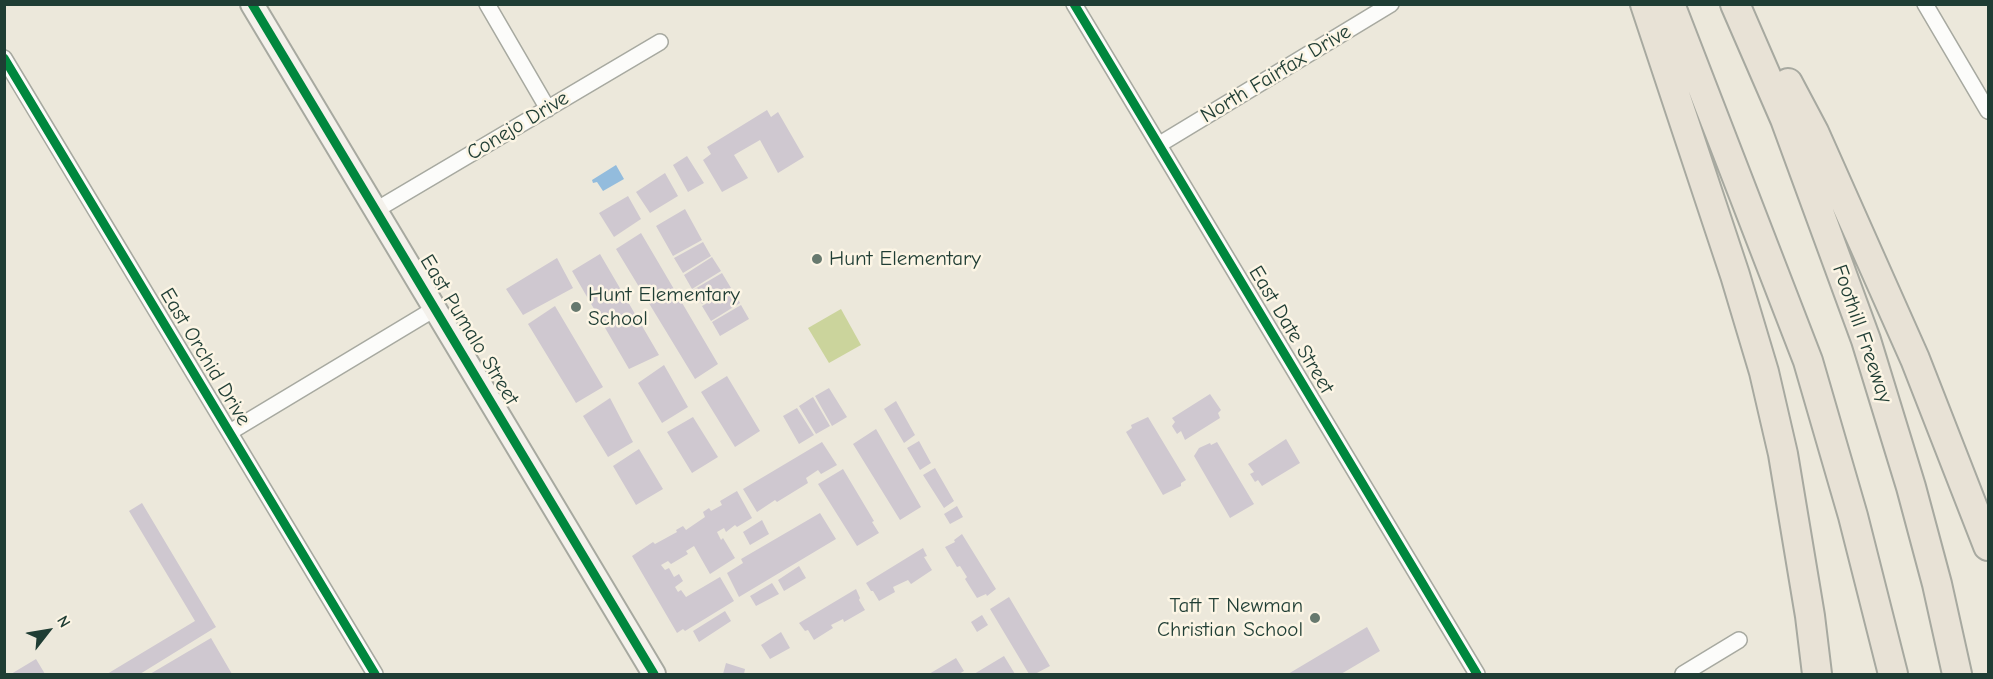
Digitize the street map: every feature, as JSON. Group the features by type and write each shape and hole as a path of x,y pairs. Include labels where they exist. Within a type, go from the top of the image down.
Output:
{"highway":[{"path":"1646,4 1735,275 1764,372 1783,454 1810,616 1817,675"},
{"path":"1670,4 1808,361 1853,516 1893,675"},
{"name":"Foothill Freeway","path":"1735,4 1785,119 1866,340 1916,508 1957,675"},
{"path":"1747,4 1814,132 1953,450 1989,546"}],"street":[{"name":"East Pumalo Street","path":"252,4 654,675"},
{"path":"487,4 548,109"},
{"name":"North Fairfax Drive","path":"1160,144 1391,4"},
{"path":"1925,4 1989,111"},
{"name":"East Date Street","path":"1080,7 1477,675"},
{"name":"Conejo Drive","path":"376,210 660,42"},
{"name":"East Orchid Drive","path":"4,58 375,675"},
{"path":"230,432 436,308"},
{"path":"1683,675 1739,640"}],"green space":[{"path":"841,309 861,345 829,363 808,328"}],"water":[{"path":"616,165 624,179 603,191 597,182 593,183 592,180"}],"building":[{"path":"767,110 771,117 778,112 804,157 778,173 760,140 734,155 748,178 722,192 703,160 711,154 707,147"},
{"path":"687,156 704,183 688,192 673,165"},
{"path":"665,173 678,196 650,213 636,192"},
{"path":"628,196 641,219 614,237 599,213"},
{"path":"685,209 702,240 673,256 656,226"},
{"path":"641,233 718,364 695,379 616,249"},
{"path":"703,242 711,256 683,273 674,258"},
{"path":"600,254 659,355 629,369 572,271"},
{"path":"712,257 721,271 692,289 684,275"},
{"path":"557,258 573,288 523,315 506,289"},
{"path":"722,273 731,288 702,304 693,290"},
{"path":"732,289 740,303 711,321 702,306"},
{"path":"741,305 749,319 720,336 712,322"},
{"path":"555,306 603,387 576,403 528,324"},
{"path":"664,365 688,407 662,423 638,383"},
{"path":"727,376 760,431 735,447 701,392"},
{"path":"829,388 847,417 832,426 815,396"},
{"path":"1210,394 1221,410 1218,413 1220,418 1185,440 1181,431 1177,434 1172,426 1175,422 1172,418"},
{"path":"813,397 830,426 816,434 799,406"},
{"path":"610,398 633,442 608,457 583,416"},
{"path":"896,401 915,435 904,443 884,409"},
{"path":"797,408 814,435 799,444 783,416"},
{"path":"693,417 718,457 692,473 667,432"},
{"path":"1148,417 1186,480 1181,483 1181,486 1163,495 1126,432 1132,428 1131,425"},
{"path":"876,429 921,507 900,520 853,444"},
{"path":"1286,439 1300,463 1262,486 1258,480 1255,482 1250,474 1254,472 1248,464"},
{"path":"919,441 931,463 920,470 907,448"},
{"path":"822,442 837,465 821,474 818,470 806,478 808,483 757,512 743,489"},
{"path":"1217,442 1254,504 1230,518 1194,456 1199,448"},
{"path":"639,449 663,489 636,505 613,466"},
{"path":"935,468 954,501 944,508 923,475"},
{"path":"843,469 879,533 857,546 818,484"},
{"path":"737,491 752,518 737,527 735,525 726,532 724,528 717,532 735,558 710,574 694,546 686,551 688,554 671,564 668,561 661,565 665,570 669,568 674,577 679,574 683,581 675,587 678,592 681,590 686,597 720,577 734,601 685,631 683,629 677,633 632,556 653,542 655,544 677,532 676,530 683,526 686,530 705,517 703,512 709,508 711,511 722,505 720,501"},
{"path":"142,503 216,627 140,674 107,674 195,621 129,511"},
{"path":"957,506 963,517 950,524 944,514"},
{"path":"820,513 836,539 739,597 727,573 743,563 741,559"},
{"path":"762,520 769,534 750,545 743,532"},
{"path":"962,534 996,589 987,596 986,594 977,598 965,579 967,577 960,566 957,567 945,547 955,542 954,540"},
{"path":"923,548 927,556 924,557 932,570 911,584 908,580 893,587 895,592 879,601 866,583"},
{"path":"799,566 806,578 784,591 778,580"},
{"path":"772,583 779,594 756,606 750,596"},
{"path":"856,589 865,610 844,622 843,619 831,625 833,628 814,640 808,630 805,631 799,623"},
{"path":"1009,597 1050,666 1035,674 1029,674 990,609"},
{"path":"725,611 731,621 699,642 693,631"},
{"path":"982,615 988,625 977,632 971,622"},
{"path":"1367,627 1380,651 1341,674 1288,674"},
{"path":"781,632 790,648 770,659 761,645"},
{"path":"211,638 232,674 150,674"},
{"path":"1004,656 1015,674 974,674"},
{"path":"956,658 964,671 959,674 929,674"},
{"path":"36,659 45,674 11,674"},
{"path":"726,663 745,669 744,674 723,674"}],"cycle path":[{"path":"252,4 654,674"},
{"path":"1074,4 1477,674"},
{"path":"4,58 375,674"}],"place":[{"name":"Hunt Elementary","path":"817,259"},
{"name":"Hunt Elementary School","path":"576,307"},
{"name":"Taft T Newman Christian School","path":"1315,618"}]}
